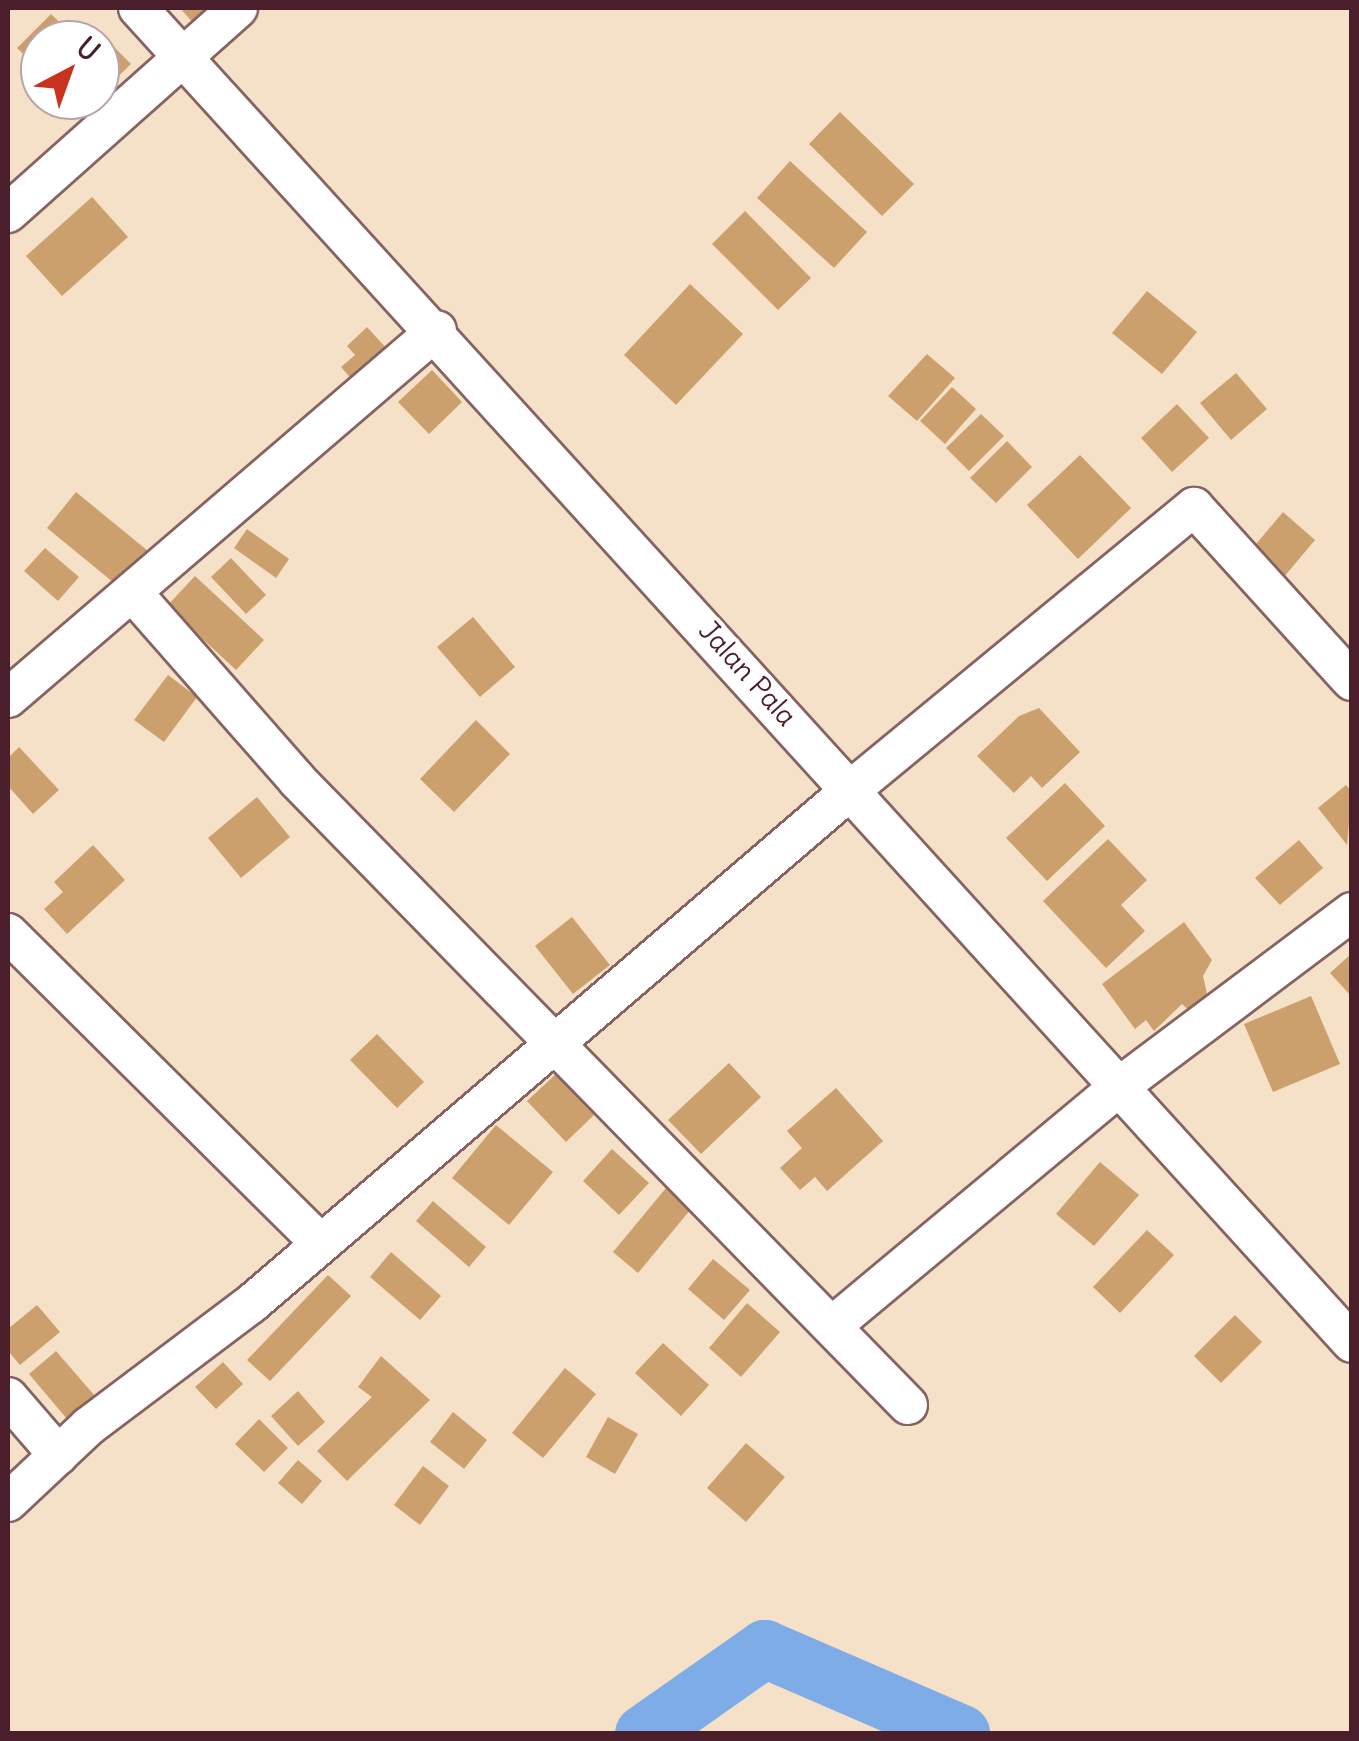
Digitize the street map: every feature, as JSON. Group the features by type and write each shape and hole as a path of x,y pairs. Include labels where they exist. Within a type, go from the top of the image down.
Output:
{"street":[{"name":"Jalan Pala","path":"138,8 437,330 1352,1343"},
{"path":"8,213 238,8"},
{"path":"8,698 437,330"},
{"path":"8,1502 58,1455 251,1304 318,1241 853,788 1194,507 1352,681"},
{"path":"133,594 297,780 908,1405"},
{"path":"832,1326 1120,1086 1352,912"},
{"path":"8,933 318,1241"},
{"path":"8,1397 58,1455"}],"building":[{"path":"180,8 207,8 194,24"},
{"path":"120,53 131,64 120,75"},
{"path":"840,112 914,184 882,216 809,144"},
{"path":"790,161 867,232 834,268 757,198"},
{"path":"92,197 128,237 62,296 26,256"},
{"path":"745,211 811,278 778,310 712,244"},
{"path":"690,284 743,334 676,405 624,355"},
{"path":"1147,291 1197,332 1162,374 1112,333"},
{"path":"367,327 397,360 362,391 341,367 355,355 347,346"},
{"path":"927,354 955,378 917,421 888,396"},
{"path":"432,370 462,402 429,434 398,402"},
{"path":"1236,373 1267,409 1231,440 1200,403"},
{"path":"952,387 976,409 945,444 920,421"},
{"path":"1177,404 1209,438 1172,472 1141,438"},
{"path":"981,414 1004,436 969,471 946,448"},
{"path":"1007,441 1032,467 996,503 970,478"},
{"path":"1080,455 1131,508 1078,559 1027,505"},
{"path":"76,492 148,551 119,587 47,528"},
{"path":"1283,512 1315,540 1283,578 1251,550"},
{"path":"247,529 289,559 276,578 234,548"},
{"path":"45,548 79,577 58,601 24,571"},
{"path":"231,558 266,595 246,614 211,577"},
{"path":"195,576 264,640 236,670 167,606"},
{"path":"473,617 515,667 480,697 437,647"},
{"path":"168,675 197,697 164,742 134,720"},
{"path":"1039,708 1080,752 1042,788 1031,776 1014,793 977,756 1019,716"},
{"path":"476,720 510,754 454,812 420,779"},
{"path":"19,747 59,790 33,814 8,786 8,758"},
{"path":"1065,783 1105,826 1047,881 1006,838"},
{"path":"1346,785 1352,792 1347,845 1318,808"},
{"path":"257,797 290,837 241,878 208,838"},
{"path":"1108,839 1147,880 1121,905 1145,931 1106,968 1043,901"},
{"path":"1299,840 1323,868 1280,905 1255,878"},
{"path":"93,845 125,880 67,934 44,909 63,892 54,882"},
{"path":"572,917 610,965 573,994 535,946"},
{"path":"1184,922 1212,960 1203,976 1208,998 1193,1014 1182,1004 1154,1031 1146,1020 1135,1029 1102,984"},
{"path":"1352,953 1352,997 1330,973"},
{"path":"1311,996 1340,1064 1273,1092 1244,1024"},
{"path":"377,1034 424,1082 397,1108 350,1060"},
{"path":"729,1063 761,1097 701,1154 668,1120"},
{"path":"558,1072 596,1113 566,1142 527,1101"},
{"path":"836,1088 883,1141 827,1191 815,1177 800,1190 780,1168 802,1148 787,1131"},
{"path":"496,1125 553,1172 509,1225 452,1178"},
{"path":"612,1149 649,1183 619,1215 583,1181"},
{"path":"1100,1162 1139,1195 1094,1246 1056,1214"},
{"path":"666,1188 691,1209 638,1273 613,1252"},
{"path":"433,1201 486,1247 469,1267 416,1221"},
{"path":"1147,1230 1174,1255 1120,1313 1093,1287"},
{"path":"391,1252 441,1296 420,1320 370,1277"},
{"path":"713,1259 750,1290 724,1320 688,1289"},
{"path":"328,1275 351,1296 270,1381 247,1360"},
{"path":"747,1303 780,1332 741,1377 709,1348"},
{"path":"37,1305 60,1332 20,1365 8,1351 8,1329"},
{"path":"1235,1315 1262,1342 1221,1383 1194,1356"},
{"path":"663,1343 709,1385 681,1416 635,1373"},
{"path":"56,1351 95,1396 67,1419 29,1374"},
{"path":"381,1356 430,1400 347,1481 317,1451 372,1397 358,1387"},
{"path":"223,1362 243,1384 216,1409 195,1387"},
{"path":"565,1368 596,1394 543,1458 512,1433"},
{"path":"298,1391 325,1422 298,1446 271,1416"},
{"path":"453,1412 487,1440 464,1469 430,1442"},
{"path":"608,1417 638,1434 615,1474 586,1457"},
{"path":"259,1419 288,1448 264,1472 235,1444"},
{"path":"746,1443 785,1477 746,1522 707,1488"},
{"path":"298,1460 322,1481 302,1504 278,1483"},
{"path":"423,1466 449,1486 420,1525 394,1505"}],"waterway":[{"path":"644,1734 765,1649 961,1734"}]}
